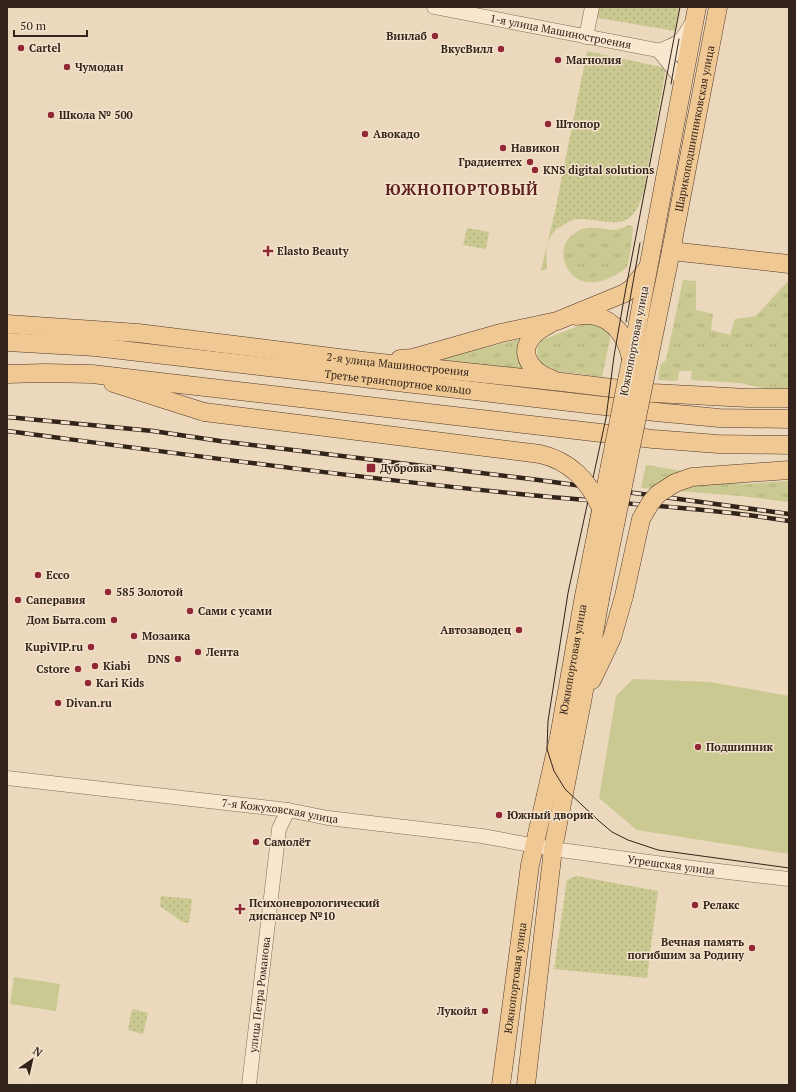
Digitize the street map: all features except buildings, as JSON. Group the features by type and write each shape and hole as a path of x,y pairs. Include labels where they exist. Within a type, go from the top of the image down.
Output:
{"main road":[{"name":"Шарикоподшипниковская улица","path":"672,251 718,7"},
{"name":"Шарикоподшипниковская улица","path":"655,227 696,13"},
{"path":"655,227 672,251"},
{"name":"Южнопортовая улица","path":"526,1085 567,738 592,597 640,361 647,269 655,227"},
{"path":"562,382 545,377 535,370 530,364 526,349 529,340 534,334 563,318 625,293 632,288 647,269 659,258 672,251 789,264"},
{"name":"Южнопортовая улица","path":"501,1085 528,879 534,846 567,738 582,702 601,508 640,361 660,309 672,251"},
{"path":"660,309 670,285 681,266 689,258 700,255"},
{"path":"363,361 412,358 563,318 595,315 610,322 618,330 640,361"},
{"name":"2-я улица Машиностроения","path":"7,324 138,333 363,361 681,395 789,398"},
{"name":"Третье транспортное кольцо","path":"7,342 95,347 683,415 719,418 789,419"},
{"path":"45,373 82,376 112,383 204,412 546,455 562,461 579,475 591,489 601,508"},
{"path":"7,374 92,374 653,439 718,444 789,445"},
{"path":"582,702 612,638 624,596 641,519 651,502 658,494 675,483 692,478 789,470"}],"street":[{"name":"1-я улица Машиностроения","path":"434,7 688,56"},
{"path":"586,37 592,7"},
{"path":"683,84 679,76 659,51 679,42 682,39 696,13"},
{"path":"703,88 698,71 688,56 700,51 714,31"},
{"name":"7-я Кожуховская улица","path":"7,778 288,810 328,818 482,836 553,849"},
{"name":"улица Петра Романова","path":"249,1085 279,829 288,810"},
{"name":"Угрешская улица","path":"553,849 789,879"}],"green space":[{"path":"595,7 679,7 675,31 593,17"},
{"path":"587,51 666,68 644,190 634,214 627,219 620,222 612,222 577,219 558,228 553,232 548,243 546,255 547,269 541,270 556,207"},
{"path":"629,225 633,227 631,243 627,266 623,270 608,279 598,282 580,280 571,274 565,264 563,252 564,246 569,238 582,229 596,228 614,230"},
{"path":"467,228 489,232 486,249 463,245"},
{"path":"683,280 696,281 696,310 713,314 711,330 730,335 735,319 756,316 789,280 789,391 770,390 741,383 691,380 692,371 679,371 678,380 658,380 660,365 666,360"},
{"path":"589,324 599,327 609,333 610,339 602,377 556,371 540,362 537,351 542,340 581,325"},
{"path":"528,337 531,372 433,361"},
{"path":"646,465 720,477 736,483 745,484 789,481 789,502 741,496 641,488"},
{"name":"Подшипник","path":"633,679 710,682 789,696 789,854 637,830 599,798 616,696"},
{"path":"576,876 658,891 647,978 554,969 567,880"},
{"path":"161,896 192,899 189,923 182,922 160,906"},
{"path":"14,977 60,984 56,1011 10,1004"},
{"path":"132,1009 148,1013 143,1034 128,1030"}],"tram line":[{"path":"680,7 625,293 614,356 606,418 568,593 548,721 547,749 554,771 565,789 612,832 628,840 658,850 789,868"},
{"path":"671,84 679,39"},
{"path":"626,322 640,243"},
{"path":"588,530 598,481"}],"railway":[{"path":"7,417 153,431 220,441 531,479 789,514"},
{"path":"7,431 384,479 719,512 789,521"}],"place":[{"name":"Винлаб","path":"435,36"},
{"name":"Cartel","path":"21,48"},
{"name":"ВкусВилл","path":"501,49"},
{"name":"Магнолия","path":"558,60"},
{"name":"Чумодан","path":"67,67"},
{"name":"Школа № 500","path":"51,115"},
{"name":"Штопор","path":"548,124"},
{"name":"Авокадо","path":"365,134"},
{"name":"Навикон","path":"503,148"},
{"name":"Градиентех","path":"530,162"},
{"name":"KNS digital solutions","path":"535,170"},
{"name":"Elasto Beauty","path":"268,251"},
{"name":"Дубровка","path":"371,468"},
{"name":"Ecco","path":"38,575"},
{"name":"585 Золотой","path":"108,592"},
{"name":"Саперавия","path":"18,600"},
{"name":"Сами с усами","path":"190,611"},
{"name":"Дом Быта.com","path":"114,620"},
{"name":"Автозаводец","path":"519,630"},
{"name":"Мозаика","path":"134,636"},
{"name":"KupiVIP.ru","path":"91,647"},
{"name":"Лента","path":"198,652"},
{"name":"DNS","path":"178,659"},
{"name":"Kiabi","path":"95,666"},
{"name":"Cstore","path":"78,669"},
{"name":"Kari Kids","path":"88,683"},
{"name":"Divan.ru","path":"58,703"},
{"name":"Подшипник","path":"698,747"},
{"name":"Южный дворик","path":"499,815"},
{"name":"Самолёт","path":"256,842"},
{"name":"Релакс","path":"695,905"},
{"name":"Психоневрологический диспансер №10","path":"240,909"},
{"name":"Вечная память погибшим за Родину","path":"752,948"},
{"name":"Лукойл","path":"485,1011"}],"district":[{"name":"ЮЖНОПОРТОВЫЙ","path":"462,190"}]}
